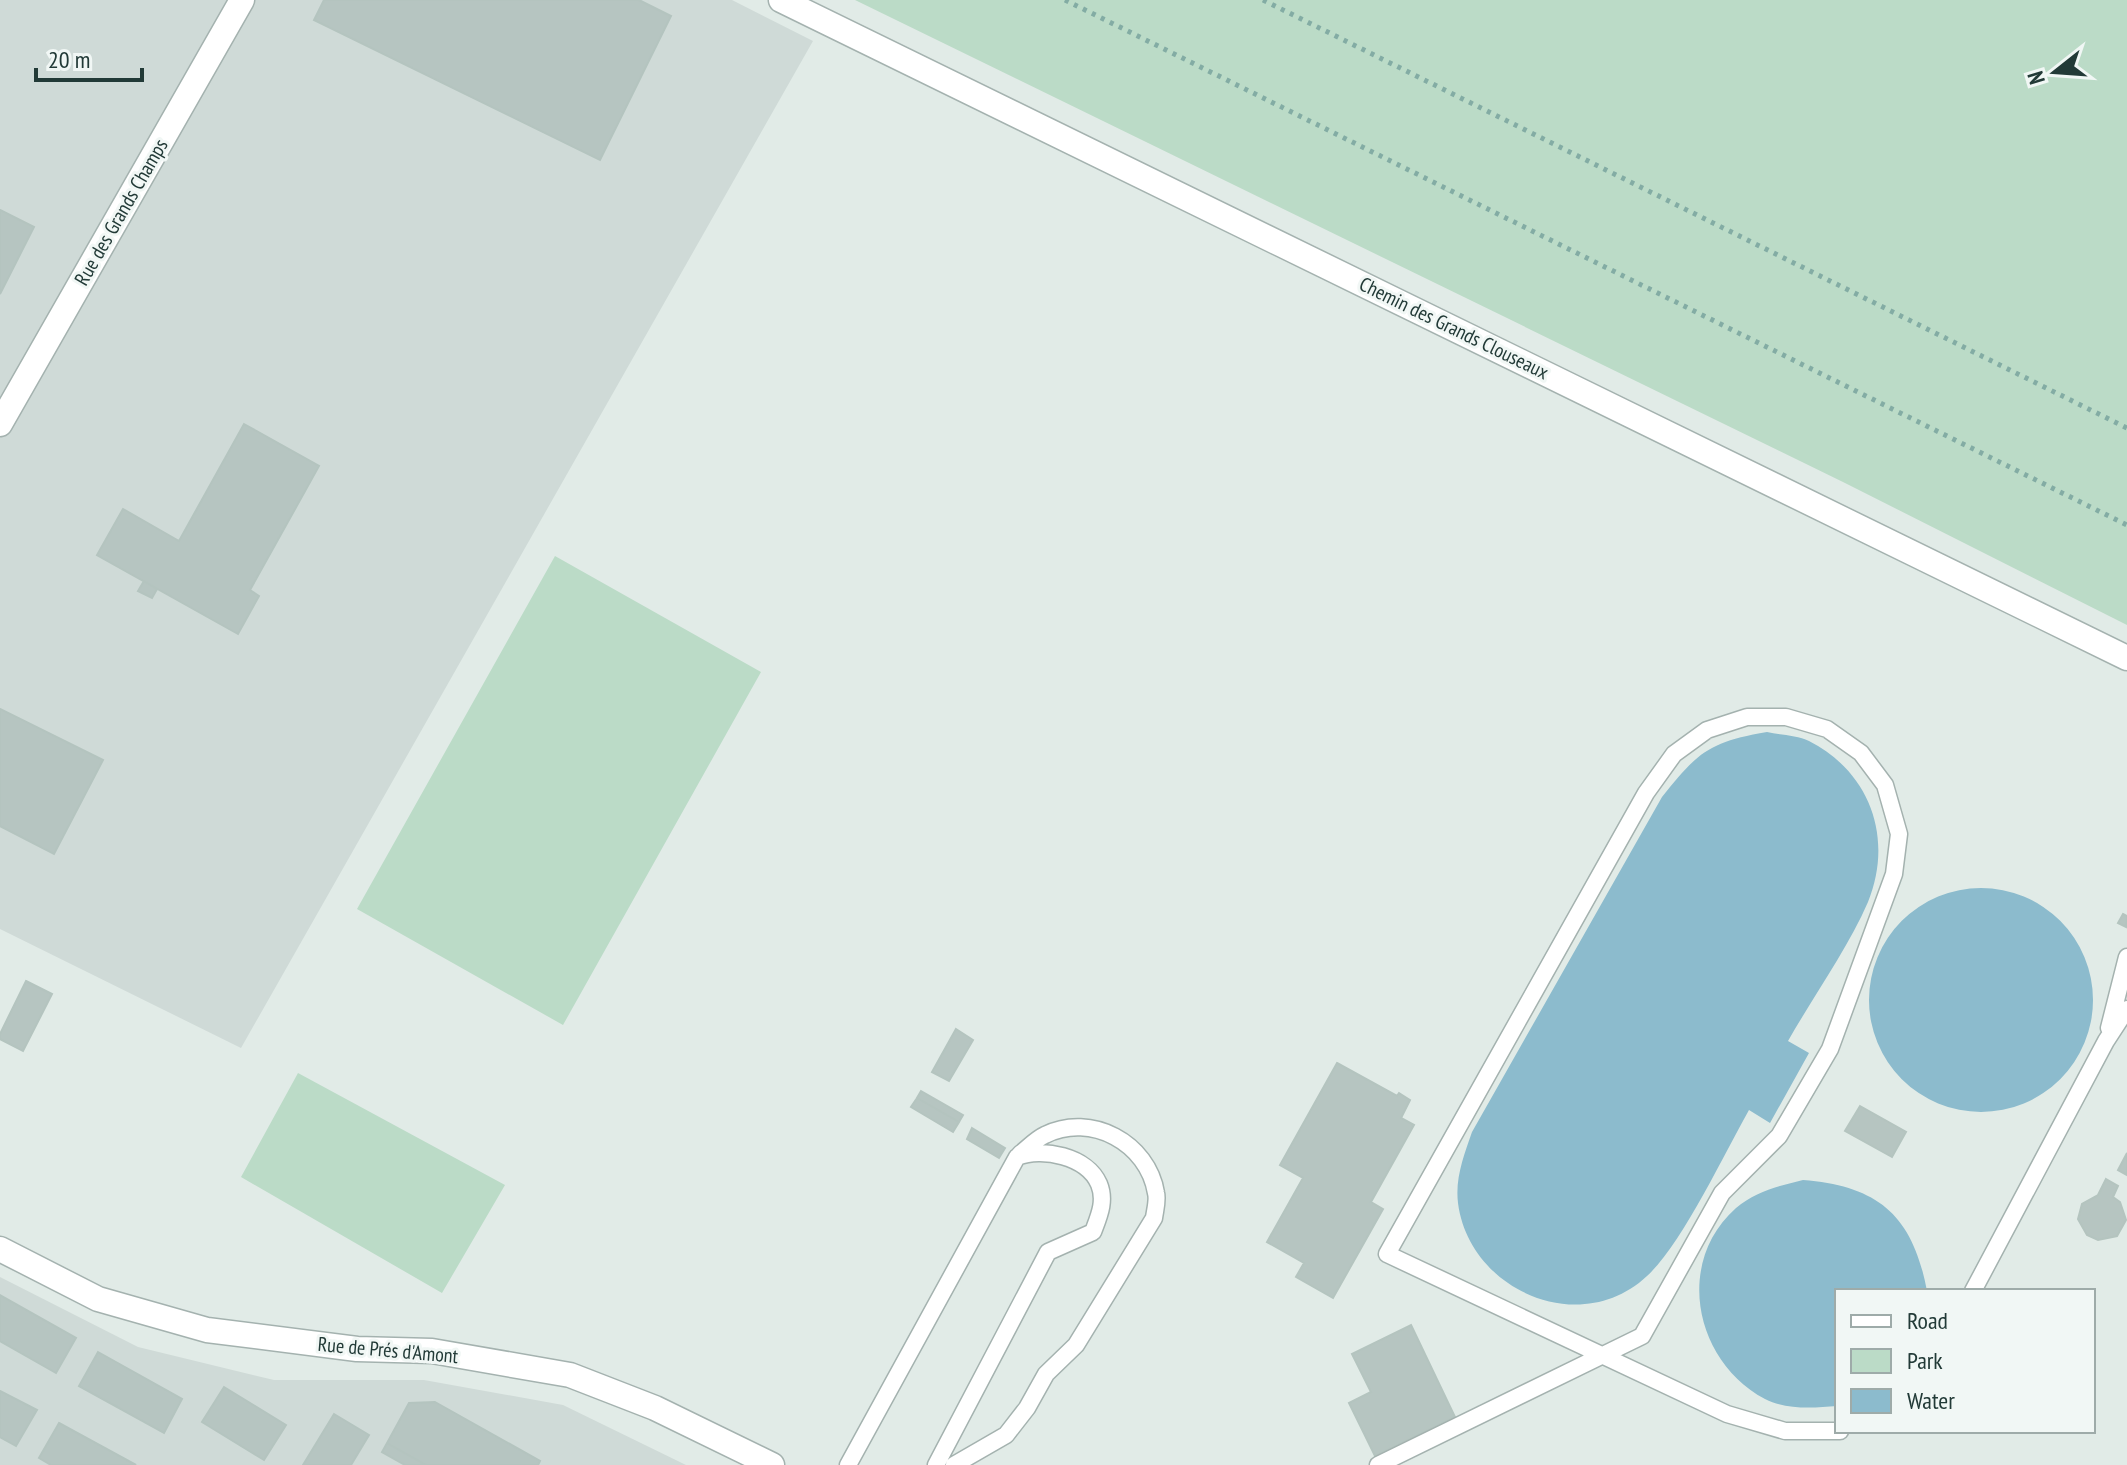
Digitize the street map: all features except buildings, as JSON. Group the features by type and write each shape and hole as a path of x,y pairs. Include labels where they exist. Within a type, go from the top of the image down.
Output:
{"street":[{"name":"Rue des Grands Champs","path":"0,424 242,0"},
{"name":"Chemin des Grands Clouseaux","path":"781,0 2127,658"},
{"name":"Rue de Prés d'Amont","path":"0,1249 98,1299 207,1330 357,1349 432,1351 570,1375 655,1408 772,1465"}],"lane":[{"path":"1378,1465 1602,1355 1642,1336 1722,1193 1779,1136 1830,1049 1894,874 1899,834 1885,785 1861,753 1827,729 1786,717 1747,717 1707,730 1674,754 1646,793 1387,1254 1602,1355 1727,1414 1785,1431 1835,1431"},
{"path":"2106,1041 2127,957"},
{"path":"1974,1289 2106,1041 2127,1009"},
{"path":"848,1465 1017,1157 1044,1135 1064,1129 1098,1128 1124,1140 1145,1164 1157,1194 1154,1218 1076,1345 1046,1374 1027,1408 1006,1435 954,1465"},
{"path":"936,1465 1048,1252 1093,1232 1102,1207 1099,1183 1075,1161 1056,1154 1029,1152 1017,1157"}],"path":[{"path":"1065,0 2127,525"},
{"path":"1263,0 2127,428"}],"shaded area":[{"path":"0,0 732,0 813,41 241,1048 0,929"},
{"path":"0,1277 138,1347 274,1380 424,1380 563,1405 686,1465 0,1465"}],"green space":[{"path":"855,0 2127,0 2127,625 1845,483"},
{"path":"555,556 761,672 563,1025 357,909"},
{"path":"298,1073 505,1185 442,1293 241,1177"}],"water":[{"path":"1767,732 1809,741 1848,770 1871,809 1877,831 1875,878 1868,902 1788,1041 1809,1053 1770,1123 1749,1110 1688,1221 1647,1276 1620,1295 1591,1303 1561,1304 1532,1296 1505,1281 1483,1260 1467,1234 1458,1203 1458,1185 1472,1132 1662,797 1685,769 1706,751 1731,740"},
{"path":"1981,888 2024,896 2044,906 2061,920 2075,937 2085,957 2093,1000 2085,1043 2075,1063 2061,1080 2044,1094 2024,1104 1981,1112 1938,1104 1918,1094 1901,1080 1887,1063 1877,1043 1869,1000 1877,957 1887,937 1901,920 1918,906 1938,896"},
{"path":"1803,1180 1830,1183 1872,1198 1902,1225 1921,1265 1927,1289 1835,1289 1835,1406 1791,1407 1765,1399 1741,1382 1722,1361 1709,1337 1701,1310 1699,1283 1705,1256 1717,1230 1736,1208 1768,1190"}]}
